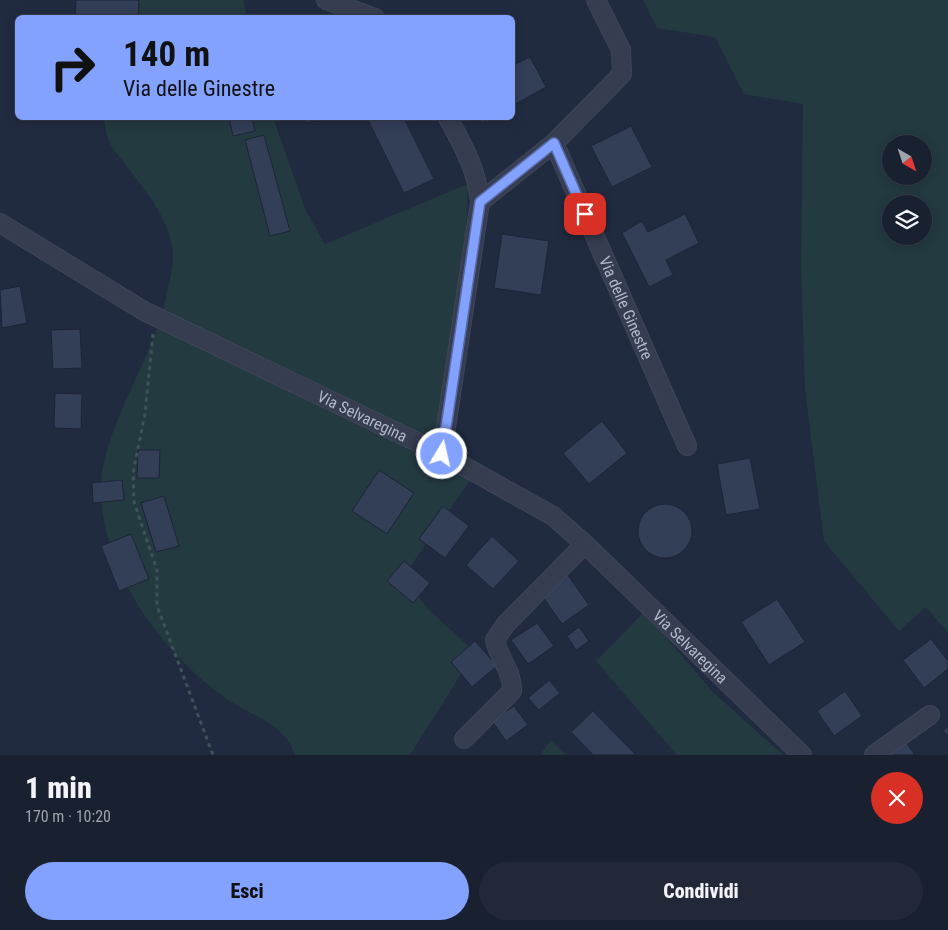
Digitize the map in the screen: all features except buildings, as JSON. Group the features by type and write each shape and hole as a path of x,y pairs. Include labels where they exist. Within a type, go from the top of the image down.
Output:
{"street":[{"path":"326,0 367,15"},
{"path":"480,202 554,143 622,74 621,50 596,0"},
{"path":"442,454 480,202 478,186 470,158 449,120"},
{"name":"Via delle Ginestre","path":"554,143 687,446"},
{"name":"Via Selvaregina","path":"0,223 155,317 442,454 553,516 585,544 802,755"},
{"path":"464,739 512,691 513,679 497,651 495,640 505,626 585,544"},
{"path":"874,755 930,715"}],"path":[{"path":"155,317 145,414 133,473 134,502 157,570 156,606 213,755"}],"shaded area":[{"path":"113,0 243,0 247,15 109,15"},
{"path":"643,0 948,0 948,633 926,607 899,631 824,541 805,389 801,265 803,104 744,94 715,37 657,28"},
{"path":"104,120 274,120 306,211 325,244 468,184 464,279 450,407 455,430 471,479 403,577 429,610 475,652 410,755 295,755 283,734 265,720 224,697 177,655 149,622 127,586 118,567 106,531 103,518 101,479 116,425 159,323 170,279 173,257 168,231 156,206 111,146"},
{"path":"644,612 713,692 783,755 677,755 596,661"},
{"path":"551,740 566,755 540,755"}],"route":[{"path":"442,454 480,202 554,143 585,214"}]}
